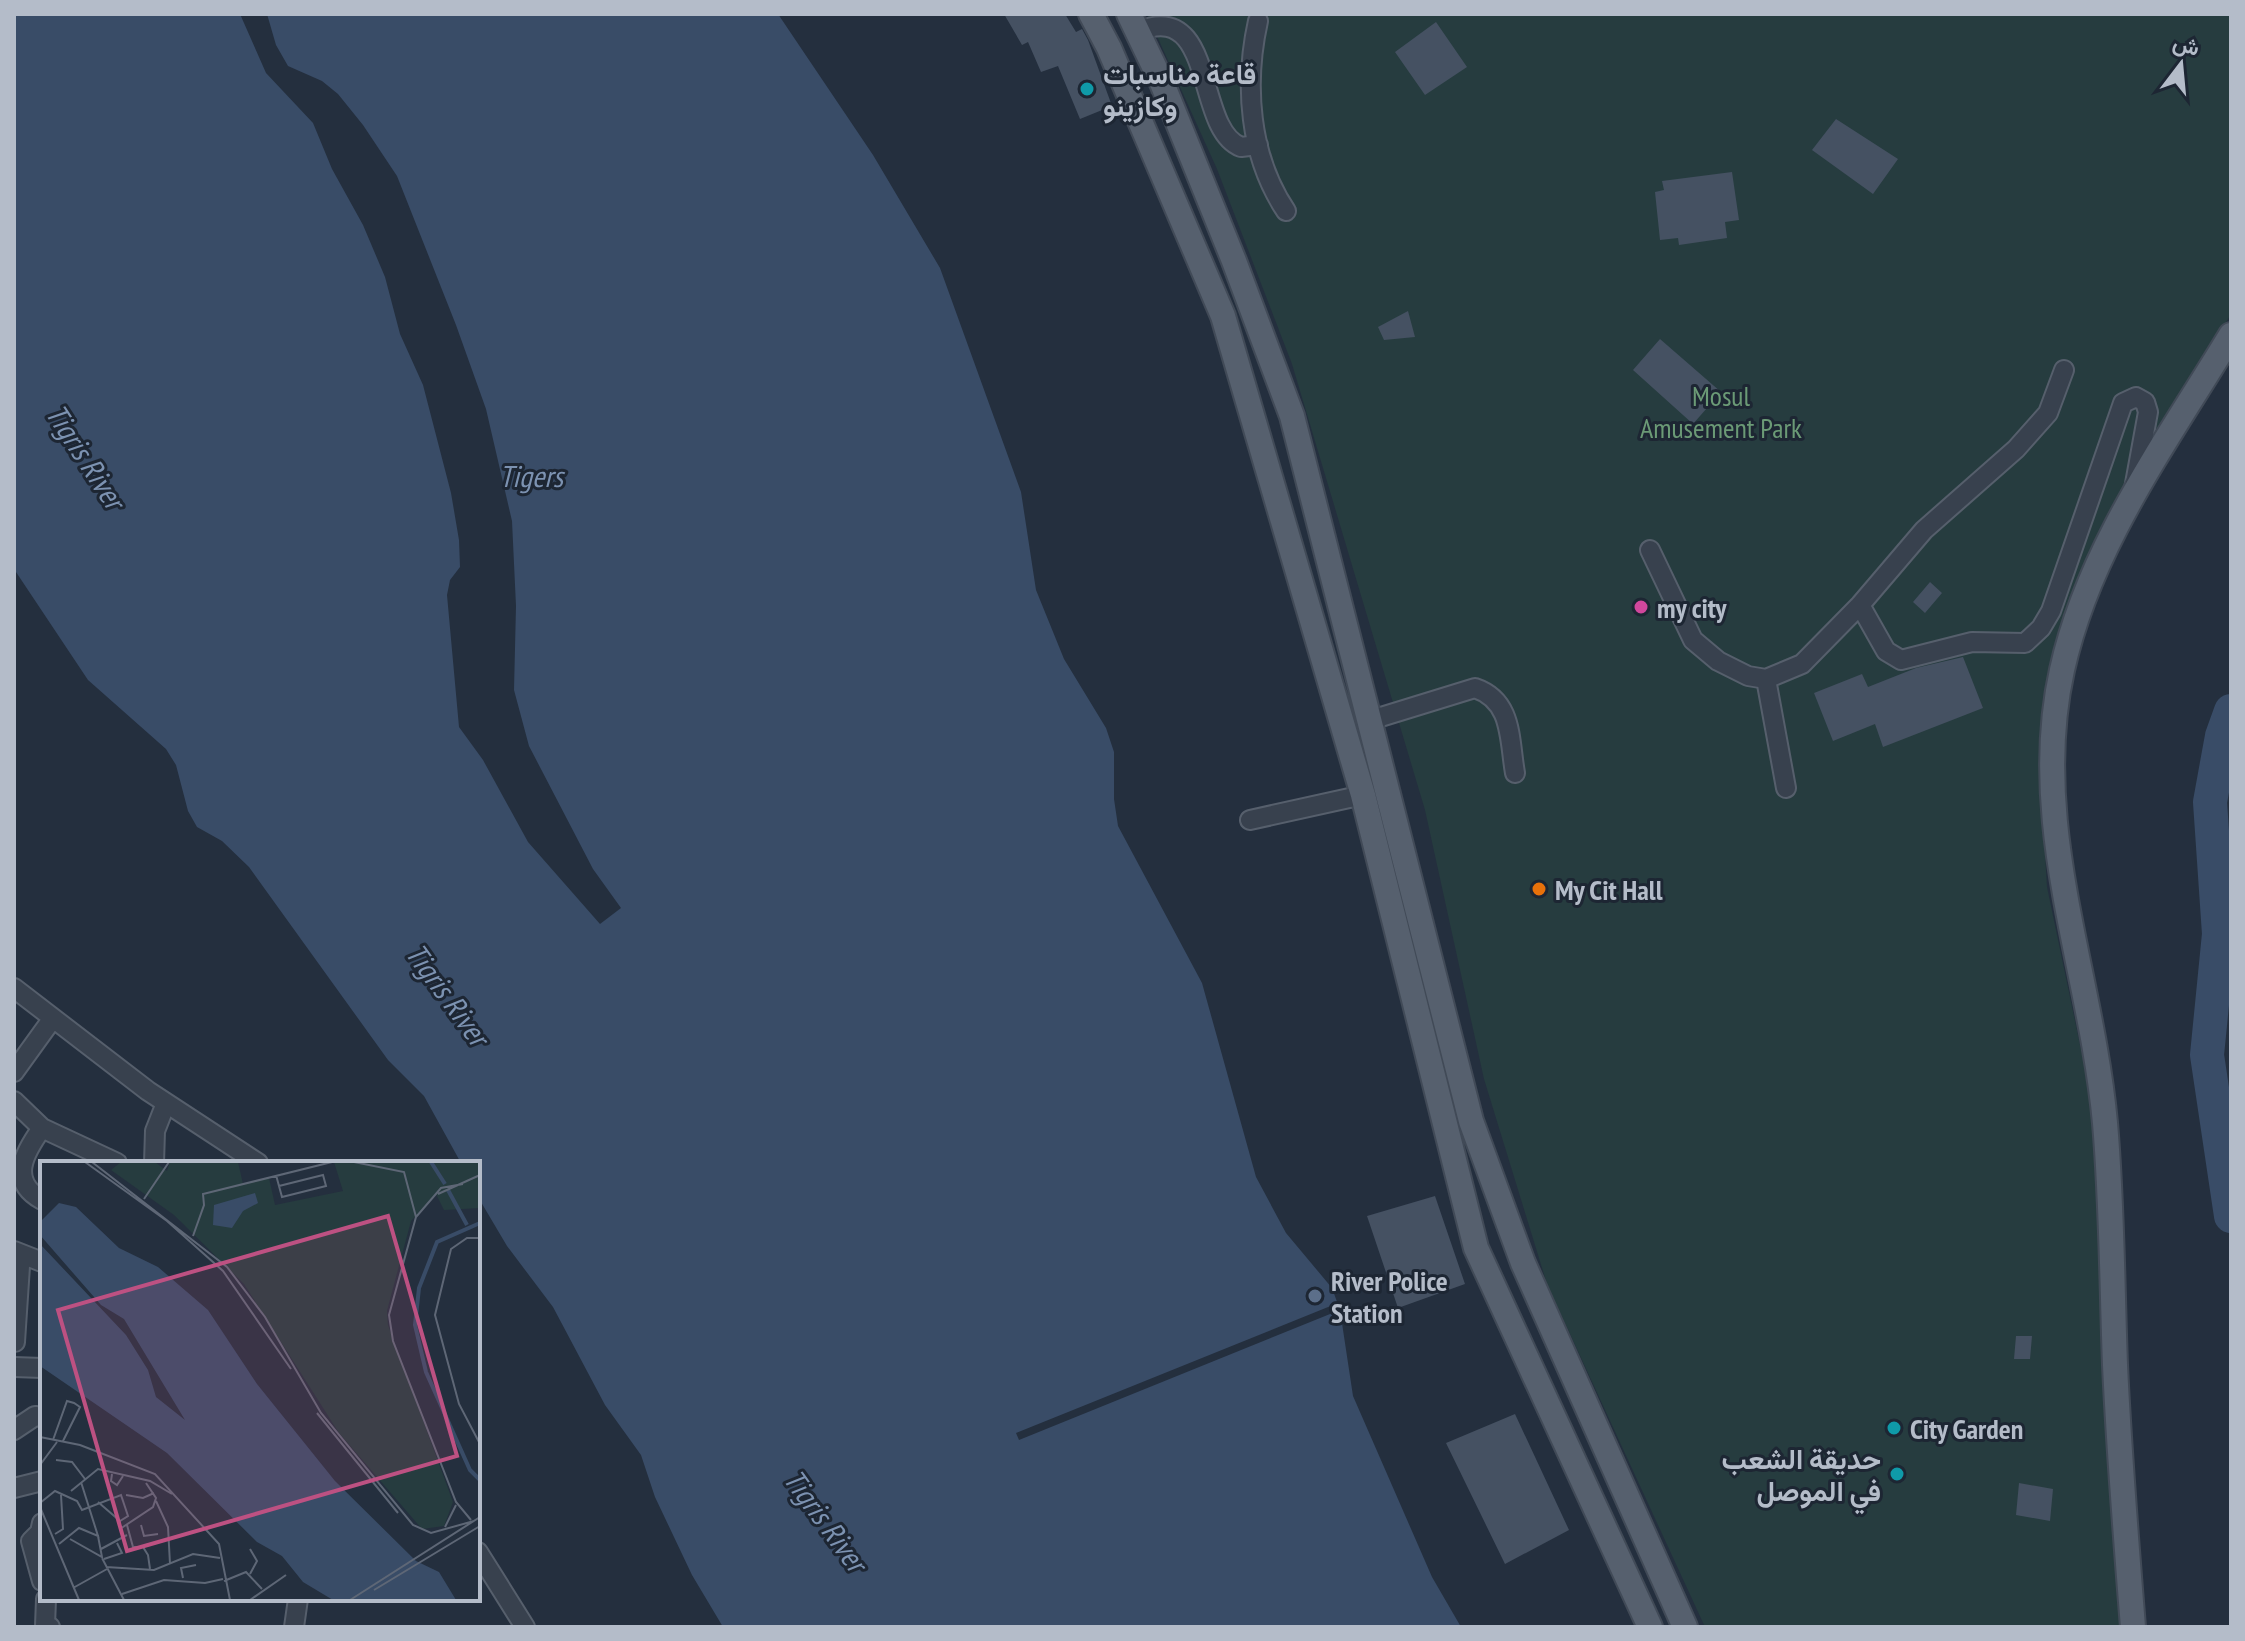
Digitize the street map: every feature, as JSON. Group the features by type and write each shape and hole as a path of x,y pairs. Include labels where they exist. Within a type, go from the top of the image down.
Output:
{"main road":[{"path":"1091,14 1109,48 1223,316 1293,546 1363,795 1476,1248 1650,1627"},
{"path":"1134,22 1234,261 1292,416 1471,1121 1523,1263 1685,1627"},
{"path":"2133,1627 2122,1488 2105,1123 2093,1031 2063,897 2052,801 2054,711 2073,627 2100,560 2132,499 2231,335"},
{"path":"1293,546 1323,537"}],"street":[{"path":"1258,21 1248,83 1258,145 1270,183 1286,211"},
{"path":"1134,22 1166,27 1189,41 1223,135 1241,147 1258,145"},
{"path":"1650,550 1693,640 1732,670 1766,679 1802,664 1860,605 1924,530 2016,449 2048,413 2064,370"},
{"path":"1860,605 1886,651 1901,660 1972,642 2019,644 2030,640 2041,628 2055,601 2123,403 2136,397 2145,402 2148,412 2132,499"},
{"path":"1766,679 1786,788"},
{"path":"1371,720 1475,688 1490,693 1503,705 1515,773"},
{"path":"1250,820 1363,795"},
{"path":"14,988 166,1103 255,1161"},
{"path":"14,1072 53,1018"},
{"path":"14,1101 42,1128 109,1161"},
{"path":"154,1161 155,1131 166,1103"},
{"path":"40,1199 31,1195 23,1184 21,1169 23,1154 42,1128"},
{"path":"16,1261 40,1262"},
{"path":"16,1261 40,1272"},
{"path":"15,1342 16,1261"},
{"path":"14,1367 40,1368"},
{"path":"14,1430 35,1416 40,1417"},
{"path":"14,1488 40,1482"},
{"path":"40,1532 23,1545 40,1569"},
{"path":"480,1555 525,1627"},
{"path":"46,1601 45,1626 50,1627"},
{"path":"294,1627 298,1601"}],"green space":[{"name":"Mosul Amusement Park","path":"1147,14 2231,14 2231,314 2106,523 2041,787 2047,887 2096,1121 2125,1627 1705,1627 1547,1284 1484,1079 1425,810 1292,364 1217,169"}],"water":[{"name":"Tigers","path":"14,14 778,14 873,155 940,268 1021,492 1036,590 1064,659 1106,728 1114,752 1114,799 1118,826 1202,983 1256,1177 1286,1233 1332,1288 1340,1310 1353,1396 1432,1577 1461,1627 723,1627 692,1575 655,1497 641,1455 605,1405 553,1307 507,1246 480,1200 480,1161 460,1161 424,1096 388,1060 249,867 222,841 197,827 188,811 176,765 166,749 88,680 14,569"}],"pier":[{"path":"240,14 267,14 276,45 288,66 322,81 338,94 363,125 397,176 456,325 486,409 512,521 516,606 514,690 529,746 593,869 621,908 600,924 528,842 483,760 459,727 447,595 450,580 460,567 459,540 451,493 423,385 400,334 385,277 313,123 266,73"},
{"path":"1338,1303 1340,1310 1019,1440 1016,1433"}],"building":[{"name":"قاعة مناسبات وكازينو","path":"1004,14 1065,14 1076,32 1082,29 1088,40 1112,106 1080,119 1058,66 1041,72 1028,42 1022,45"},
{"path":"1436,22 1467,67 1425,95 1395,52"},
{"path":"1836,119 1898,159 1873,194 1812,150"},
{"path":"1732,172 1739,220 1725,222 1727,238 1679,245 1678,238 1660,240 1655,192 1664,190 1662,181"},
{"path":"1408,311 1415,337 1384,340 1378,327"},
{"path":"1660,339 1721,392 1693,424 1633,370"},
{"path":"1930,582 1942,593 1925,613 1913,602"},
{"path":"1963,657 1983,708 1883,747 1875,724 1833,741 1814,693 1862,674 1868,687 1916,668"},
{"path":"1435,1196 1465,1284 1398,1308 1367,1216"},
{"path":"2016,1336 2032,1336 2030,1359 2014,1359"},
{"path":"1515,1414 1569,1530 1505,1564 1446,1443"},
{"path":"2019,1483 2053,1489 2050,1521 2016,1515"}],"waterway":[{"path":"2231,711 2222,736 2210,802 2219,934 2207,1055 2231,1216"}],"place":[{"name":"قاعة مناسبات وكازينو","path":"1087,89"},
{"name":"my city","path":"1641,607"},
{"name":"My Cit Hall","path":"1539,889"},
{"name":"River Police Station","path":"1315,1296"},
{"name":"City Garden","path":"1894,1428"},
{"name":"حديقة الشعب في الموصل","path":"1897,1474"}],"water label":[{"name":"Tigris River","path":"86,456"},
{"name":"Tigris River","path":"448,994"},
{"name":"Tigris River","path":"826,1520"}]}
